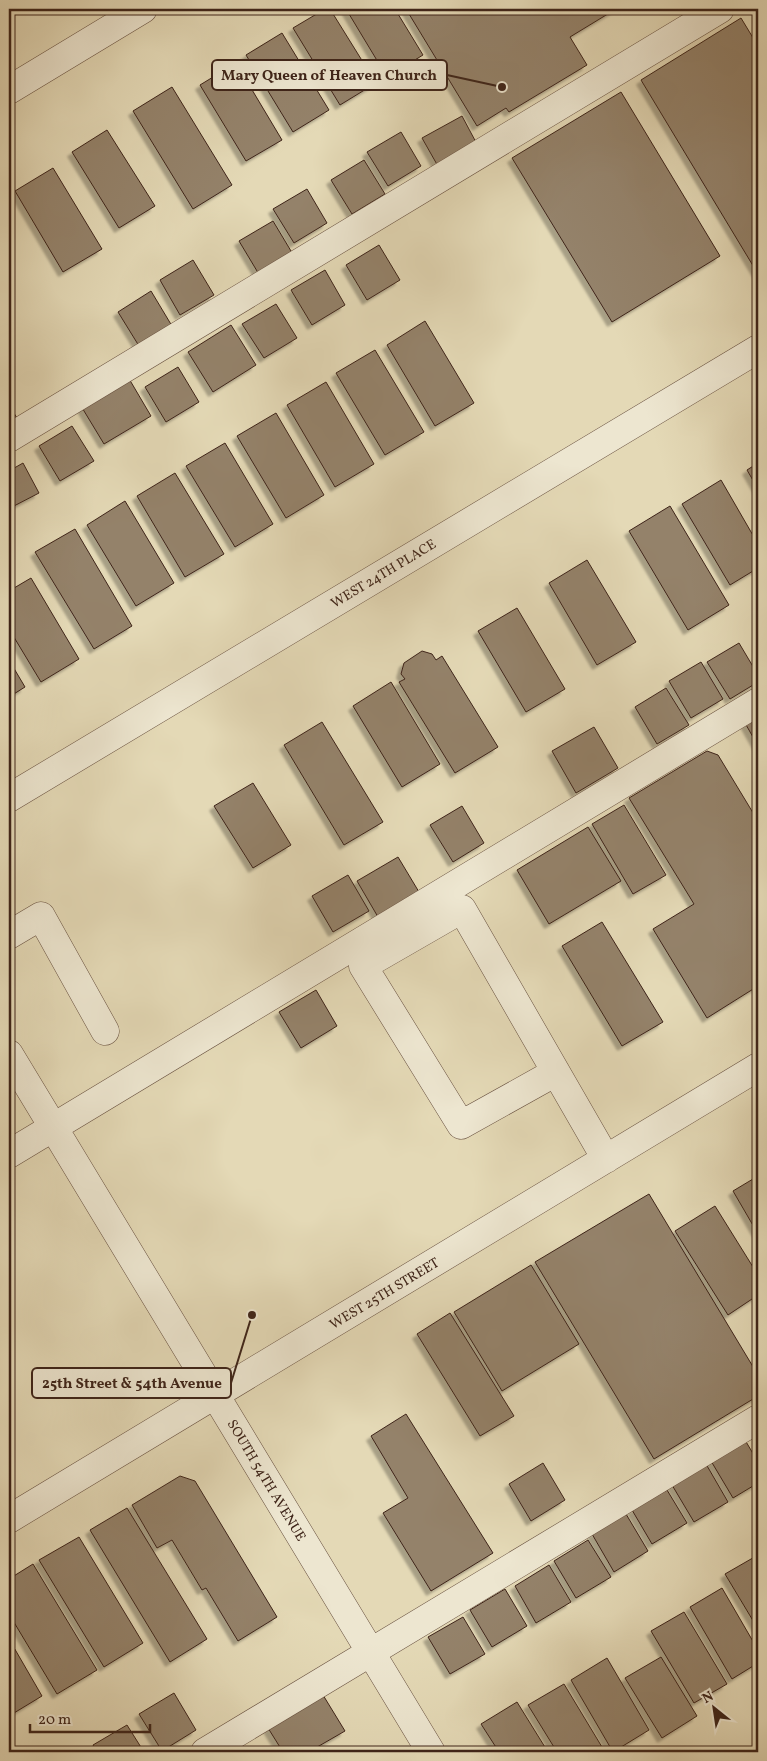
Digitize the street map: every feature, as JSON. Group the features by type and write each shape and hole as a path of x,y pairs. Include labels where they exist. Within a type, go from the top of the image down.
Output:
{"street":[{"path":"9,90 143,9"},
{"path":"9,438 720,9"},
{"name":"WEST 24TH PLACE","path":"9,798 758,349"},
{"path":"9,1154 758,702"},
{"path":"556,1072 461,1125 363,966 462,909 606,1158"},
{"path":"9,935 41,916 105,1031"},
{"name":"SOUTH 54TH AVENUE","path":"9,1054 431,1752"},
{"name":"WEST 25TH STREET","path":"9,1519 758,1066"},
{"path":"205,1752 758,1419"}],"building":[{"path":"325,9 330,9 376,83 340,105 293,28"},
{"path":"346,9 395,9 423,55 387,77"},
{"path":"406,9 616,9 570,37 587,65 509,112 506,108 477,126"},
{"path":"741,18 758,46 758,274 641,80"},
{"path":"282,33 329,110 293,132 246,55"},
{"path":"236,63 282,140 246,161 200,85"},
{"path":"172,87 232,185 193,209 133,111"},
{"path":"621,92 720,256 612,322 512,158"},
{"path":"462,116 478,146 439,168 422,138"},
{"path":"107,130 155,206 119,228 72,152"},
{"path":"401,132 421,166 388,186 367,152"},
{"path":"364,160 385,194 352,214 331,180"},
{"path":"53,168 102,249 63,272 15,191"},
{"path":"307,189 327,223 294,243 273,209"},
{"path":"273,221 294,256 260,276 239,241"},
{"path":"379,245 400,280 367,300 346,265"},
{"path":"193,260 214,295 180,315 160,280"},
{"path":"325,270 345,305 312,325 291,290"},
{"path":"151,291 172,326 139,346 118,312"},
{"path":"276,304 297,338 264,358 242,324"},
{"path":"425,321 474,403 435,426 387,345"},
{"path":"231,325 256,365 213,392 188,352"},
{"path":"375,350 424,432 385,455 336,373"},
{"path":"178,367 199,402 166,422 145,387"},
{"path":"128,377 151,416 104,444 81,406"},
{"path":"326,382 374,464 335,487 287,405"},
{"path":"9,405 17,418 9,423"},
{"path":"276,413 324,495 286,518 237,436"},
{"path":"72,426 94,461 60,481 39,446"},
{"path":"225,443 273,524 235,547 186,466"},
{"path":"23,463 39,493 12,507 9,501 9,471"},
{"path":"758,463 758,489 747,470"},
{"path":"175,473 224,554 185,577 137,496"},
{"path":"721,480 758,544 758,568 730,585 682,504"},
{"path":"125,501 174,583 136,606 87,525"},
{"path":"670,506 729,605 688,630 629,531"},
{"path":"75,529 132,626 94,649 35,552"},
{"path":"587,560 636,642 597,665 549,583"},
{"path":"31,578 79,659 41,682 9,629 9,591"},
{"path":"517,608 565,689 526,712 478,631"},
{"path":"739,643 758,675 758,682 730,699 707,662"},
{"path":"422,651 432,654 436,660 442,656 498,747 455,773 399,682 405,679 401,674 404,663"},
{"path":"9,660 25,687 9,697"},
{"path":"701,662 723,699 691,718 669,681"},
{"path":"391,682 440,764 402,787 353,706"},
{"path":"666,688 689,725 657,744 635,707"},
{"path":"758,716 758,746 745,723"},
{"path":"322,722 383,822 344,845 284,745"},
{"path":"594,727 618,768 576,793 552,751"},
{"path":"707,751 718,755 758,821 758,986 707,1018 653,929 694,904 629,798"},
{"path":"253,783 291,845 253,868 214,806"},
{"path":"624,805 666,875 633,894 592,824"},
{"path":"462,806 484,843 453,862 430,825"},
{"path":"588,827 621,881 549,924 517,870"},
{"path":"398,857 419,892 378,917 357,881"},
{"path":"348,875 369,911 333,932 312,896"},
{"path":"602,922 663,1022 622,1046 562,946"},
{"path":"316,990 337,1026 301,1048 279,1012"},
{"path":"758,1176 758,1234 733,1191"},
{"path":"649,1194 758,1375 758,1396 654,1459 535,1262"},
{"path":"715,1206 758,1275 758,1295 728,1315 675,1231"},
{"path":"531,1265 579,1344 502,1391 454,1312"},
{"path":"450,1313 514,1416 480,1436 417,1334"},
{"path":"406,1414 493,1553 431,1591 383,1513 408,1498 371,1436"},
{"path":"745,1440 758,1462 758,1483 733,1498 711,1461"},
{"path":"543,1463 565,1500 531,1521 509,1484"},
{"path":"706,1464 728,1502 694,1522 672,1485"},
{"path":"180,1476 195,1481 277,1617 238,1641 206,1588 202,1590 172,1540 157,1548 132,1505"},
{"path":"667,1490 687,1523 652,1544 632,1510"},
{"path":"127,1508 207,1639 170,1662 90,1530"},
{"path":"626,1514 648,1551 614,1572 592,1534"},
{"path":"79,1537 143,1643 104,1667 39,1560"},
{"path":"588,1540 611,1577 576,1598 554,1561"},
{"path":"758,1555 758,1629 725,1574"},
{"path":"33,1564 97,1670 57,1694 9,1614 9,1579"},
{"path":"549,1565 571,1602 536,1623 515,1586"},
{"path":"722,1588 758,1650 758,1663 732,1679 690,1607"},
{"path":"505,1589 527,1626 492,1647 470,1610"},
{"path":"684,1612 727,1684 694,1703 651,1631"},
{"path":"463,1617 485,1654 450,1674 428,1637"},
{"path":"9,1639 42,1696 9,1716"},
{"path":"661,1657 697,1716 662,1738 625,1678"},
{"path":"607,1658 649,1730 613,1752 571,1680"},
{"path":"564,1684 605,1752 557,1752 528,1705"},
{"path":"174,1693 196,1730 162,1751 139,1714"},
{"path":"323,1695 345,1731 312,1750 313,1752 283,1752 268,1728"},
{"path":"517,1702 548,1752 499,1752 481,1724"},
{"path":"127,1725 144,1752 97,1752 93,1745"}],"place":[{"name":"Mary Queen of Heaven Church","path":"502,87"},
{"name":"25th Street & 54th Avenue","path":"252,1315"}]}
